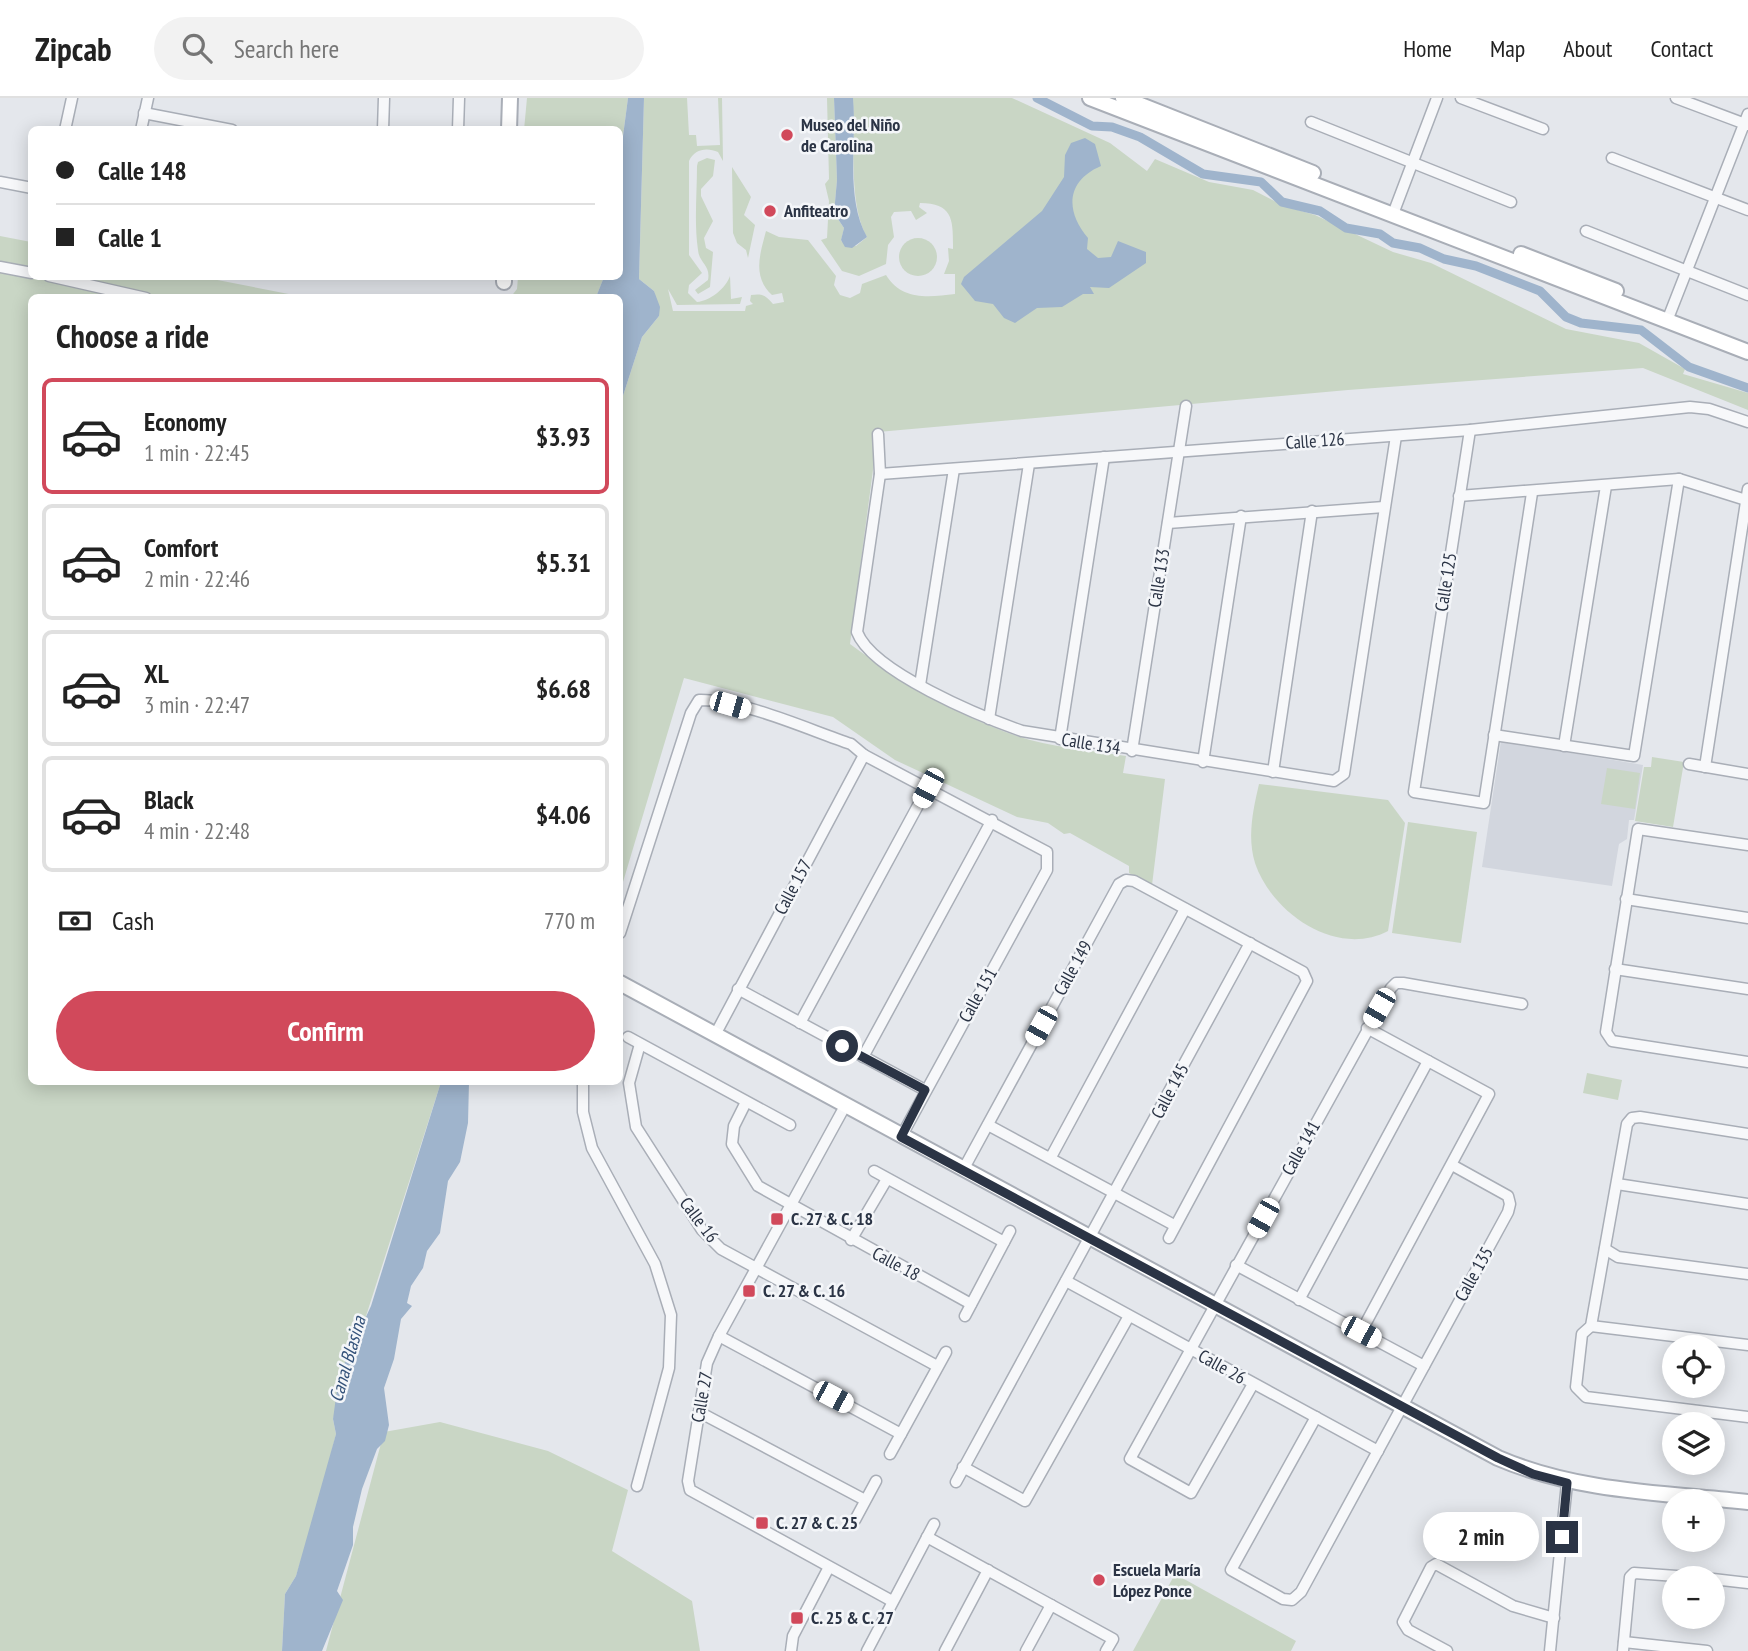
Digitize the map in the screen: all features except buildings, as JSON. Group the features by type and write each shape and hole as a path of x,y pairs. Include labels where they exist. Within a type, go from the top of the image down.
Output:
{"street":[{"path":"66,126 72,98"},
{"path":"142,126 148,98"},
{"path":"383,126 384,98"},
{"path":"458,126 459,98"},
{"path":"1090,98 1118,101 1669,317 1748,352"},
{"path":"1394,210 1437,98"},
{"path":"1461,98 1542,130"},
{"path":"1669,317 1714,197 1747,121 1676,98"},
{"path":"509,126 512,102"},
{"path":"144,113 208,126"},
{"path":"1311,122 1511,202"},
{"path":"1612,158 1748,210"},
{"path":"0,182 28,187"},
{"path":"1586,231 1748,295"},
{"path":"0,267 28,272"},
{"path":"67,280 128,294"},
{"path":"1669,317 1748,342"},
{"name":"Calle 133","path":"1132,751 1186,406"},
{"name":"Calle 126","path":"880,474 1470,430 1690,407 1709,409 1748,422"},
{"name":"Calle 125","path":"1470,430 1415,792 1484,803 1494,735"},
{"path":"878,434 880,474"},
{"path":"1168,523 1312,510 1384,507 1396,436"},
{"path":"1060,739 1104,457"},
{"path":"989,719 1029,464"},
{"path":"920,685 954,469"},
{"name":"Calle 134","path":"880,474 857,632 862,645 920,685 989,719 1060,739 1273,772 1341,779 1345,774 1384,507"},
{"path":"1532,493 1494,735 1634,756 1679,480"},
{"path":"1459,496 1532,493 1679,480 1747,495 1705,767"},
{"path":"1564,746 1606,486"},
{"path":"1273,772 1312,510"},
{"path":"1203,762 1241,516"},
{"path":"623,924 691,713 699,700 724,703 851,744 864,755 880,760 992,820 863,1057"},
{"name":"Calle 157","path":"715,1035 864,755"},
{"path":"1689,764 1748,774"},
{"path":"800,1023 928,788"},
{"name":"Calle 151","path":"901,1137 1047,870 1047,852 992,820"},
{"path":"1748,845 1638,829 1606,1032 1612,1041 1748,1062"},
{"name":"Calle 149","path":"963,1170 1119,884 1126,880 1185,909"},
{"path":"1626,900 1748,918"},
{"path":"1051,1157 1185,909 1303,972 1307,981 1169,1238"},
{"name":"Calle 145","path":"956,1482 1250,943"},
{"path":"1615,969 1748,989"},
{"name":"Calle 141","path":"1253,1384 1191,1493 1130,1459 1367,1028 1396,983 1522,1004"},
{"path":"623,985 1498,1458 1533,1474 1567,1483 1748,1502"},
{"path":"738,989 925,1090"},
{"path":"1361,1332 1489,1094 1367,1028"},
{"path":"628,1037 790,1125"},
{"name":"Calle 16","path":"640,1044 629,1083 636,1127 702,1230 721,1249 937,1366"},
{"path":"1299,1300 1428,1061"},
{"path":"583,1085 583,1112 592,1148 655,1264 671,1315 669,1368 637,1486"},
{"name":"Calle 18","path":"746,1102 734,1126 732,1144 758,1186 971,1304"},
{"name":"Calle 27","path":"845,1106 755,1268 707,1363 688,1481 690,1490 892,1601"},
{"path":"1748,1134 1632,1118 1627,1124 1591,1326 1582,1334 1576,1387 1586,1397 1748,1417"},
{"path":"988,1125 1174,1225"},
{"name":"Calle 135","path":"1316,1417 1231,1570 1283,1599 1292,1600 1309,1577 1510,1204 1508,1196 1452,1165"},
{"path":"874,1171 1004,1242"},
{"path":"852,1240 887,1179"},
{"path":"1616,1184 1748,1204"},
{"path":"965,1316 1010,1231"},
{"path":"1605,1249 1618,1257 1748,1274"},
{"path":"1236,1265 1424,1366"},
{"name":"Calle 26","path":"1066,1281 1378,1451"},
{"path":"963,1467 1025,1501 1129,1316"},
{"path":"1591,1326 1748,1345"},
{"path":"719,1336 901,1434"},
{"path":"890,1454 946,1352"},
{"path":"699,1412 866,1500"},
{"path":"855,1520 876,1481"},
{"path":"1550,1651 1567,1483"},
{"path":"867,1651 934,1524"},
{"path":"927,1537 1111,1638 1106,1651"},
{"path":"1447,1651 1408,1630 1403,1622 1436,1564 1514,1606 1554,1618"},
{"path":"791,1651 793,1636 829,1567"},
{"path":"945,1651 988,1570"},
{"path":"1662,1575 1634,1573 1630,1577 1624,1646 1700,1651"},
{"path":"1725,1580 1748,1583"},
{"path":"1026,1651 1051,1605"}],"shaded area":[{"path":"1501,741 1643,765 1634,820 1629,820 1627,839 1619,844 1612,886 1482,867"}],"green space":[{"path":"527,98 628,98 623,136 623,126 524,126"},
{"path":"644,98 687,98 689,135 696,135 697,146 720,145 718,98 722,98 723,161 718,152 705,149 694,154 689,161 689,255 702,273 689,285 688,293 697,302 707,299 721,289 730,276 731,299 742,297 740,304 677,305 668,289 673,311 745,311 746,306 753,304 750,301 751,295 755,294 764,296 773,304 784,302 782,293 772,295 762,281 759,265 766,231 779,237 808,240 836,276 834,285 840,295 850,298 860,293 862,284 886,275 892,283 908,293 926,296 955,294 955,274 944,274 949,261 948,248 953,249 952,222 940,206 920,203 919,207 927,213 916,220 911,211 894,212 891,217 894,237 888,245 886,264 859,276 842,271 821,240 827,238 829,201 825,184 829,179 827,98 834,98 837,180 834,213 844,228 841,241 856,246 867,237 861,223 855,190 853,98 1012,98 1110,143 1147,171 1155,159 1209,182 1253,190 1284,206 1315,215 1393,252 1431,263 1566,329 1639,343 1685,369 1683,374 1748,393 1748,410 1643,368 1348,390 878,432 850,644 929,696 992,727 1041,742 1126,756 1123,773 1165,779 1152,885 1129,873 1129,866 1070,833 1064,834 1048,823 1017,817 895,760 833,717 684,678 623,882 623,396 642,337 659,316 654,291 639,279"},
{"path":"707,158 715,160 713,176 701,189 701,196 713,221 704,238 706,248 713,252 710,287 698,294 695,290 708,280 708,275 699,254 697,240 697,166 698,162"},
{"path":"732,167 751,197 744,215 755,225 748,258 746,250 737,243 733,233"},
{"path":"0,236 28,241 28,280 217,280 289,294 28,294 28,1085 440,1085 333,1419 336,1434 316,1514 296,1576 285,1594 282,1651 0,1651"},
{"path":"918,238 931,244 937,257 931,270 918,276 905,270 899,257 905,244"},
{"path":"518,280 603,280 597,294 513,294 517,289"},
{"path":"1652,757 1684,762 1673,827 1635,821 1644,767 1651,767"},
{"path":"1607,768 1640,773 1635,809 1601,804"},
{"path":"1259,784 1388,800 1405,823 1388,931 1368,938 1348,939 1328,935 1291,914 1276,899 1255,863 1251,843"},
{"path":"1408,822 1477,832 1461,943 1392,933"},
{"path":"1587,1073 1622,1080 1618,1100 1583,1093"},
{"path":"440,1422 548,1451 628,1490 612,1551 692,1601 700,1651 326,1651 384,1432"},
{"path":"1175,1574 1296,1641 1291,1651 1133,1651"}],"water":[{"path":"628,98 644,98 639,279 654,291 660,307 659,316 642,337 623,396 623,294 597,294 603,280 623,280 623,136"},
{"path":"834,98 853,98 854,187 860,221 867,237 852,248 845,247 841,240 844,228 834,213 837,180"},
{"path":"1085,138 1095,144 1101,166 1081,180 1075,188 1073,198 1075,217 1088,238 1087,249 1098,258 1111,257 1118,241 1146,252 1146,263 1109,288 1090,287 1094,294 1083,294 1062,307 1037,308 1015,323 1004,318 993,304 975,301 961,284 964,277 1042,211 1064,177 1065,155 1071,143"},
{"name":"Canal Blasina","path":"440,1085 469,1085 468,1123 460,1162 448,1181 440,1233 427,1251 423,1268 411,1286 407,1303 412,1306 401,1319 394,1359 384,1388 389,1425 385,1441 377,1449 362,1489 353,1527 353,1545 337,1591 343,1600 322,1651 282,1651 285,1594 296,1576 336,1434 333,1419 339,1375 371,1306"}],"waterway":[{"path":"1037,98 1092,126 1112,127 1140,137 1203,174 1261,182 1282,202 1320,211 1346,228 1380,234 1393,243 1420,248 1444,259 1476,266 1540,291 1566,317 1581,323 1641,330 1689,367 1748,388"}],"place":[{"name":"Museo del Niño de Carolina","path":"787,135"},
{"name":"Anfiteatro","path":"770,211"},
{"name":"C. 27 & C. 18","path":"777,1219"},
{"name":"C. 27 & C. 16","path":"749,1291"},
{"name":"C. 27 & C. 25","path":"762,1523"},
{"name":"Escuela María López Ponce","path":"1099,1580"},
{"name":"C. 25 & C. 27","path":"797,1618"}],"route":[{"path":"842,1046 925,1090 901,1137 1498,1458 1533,1474 1567,1483 1562,1537"}]}
